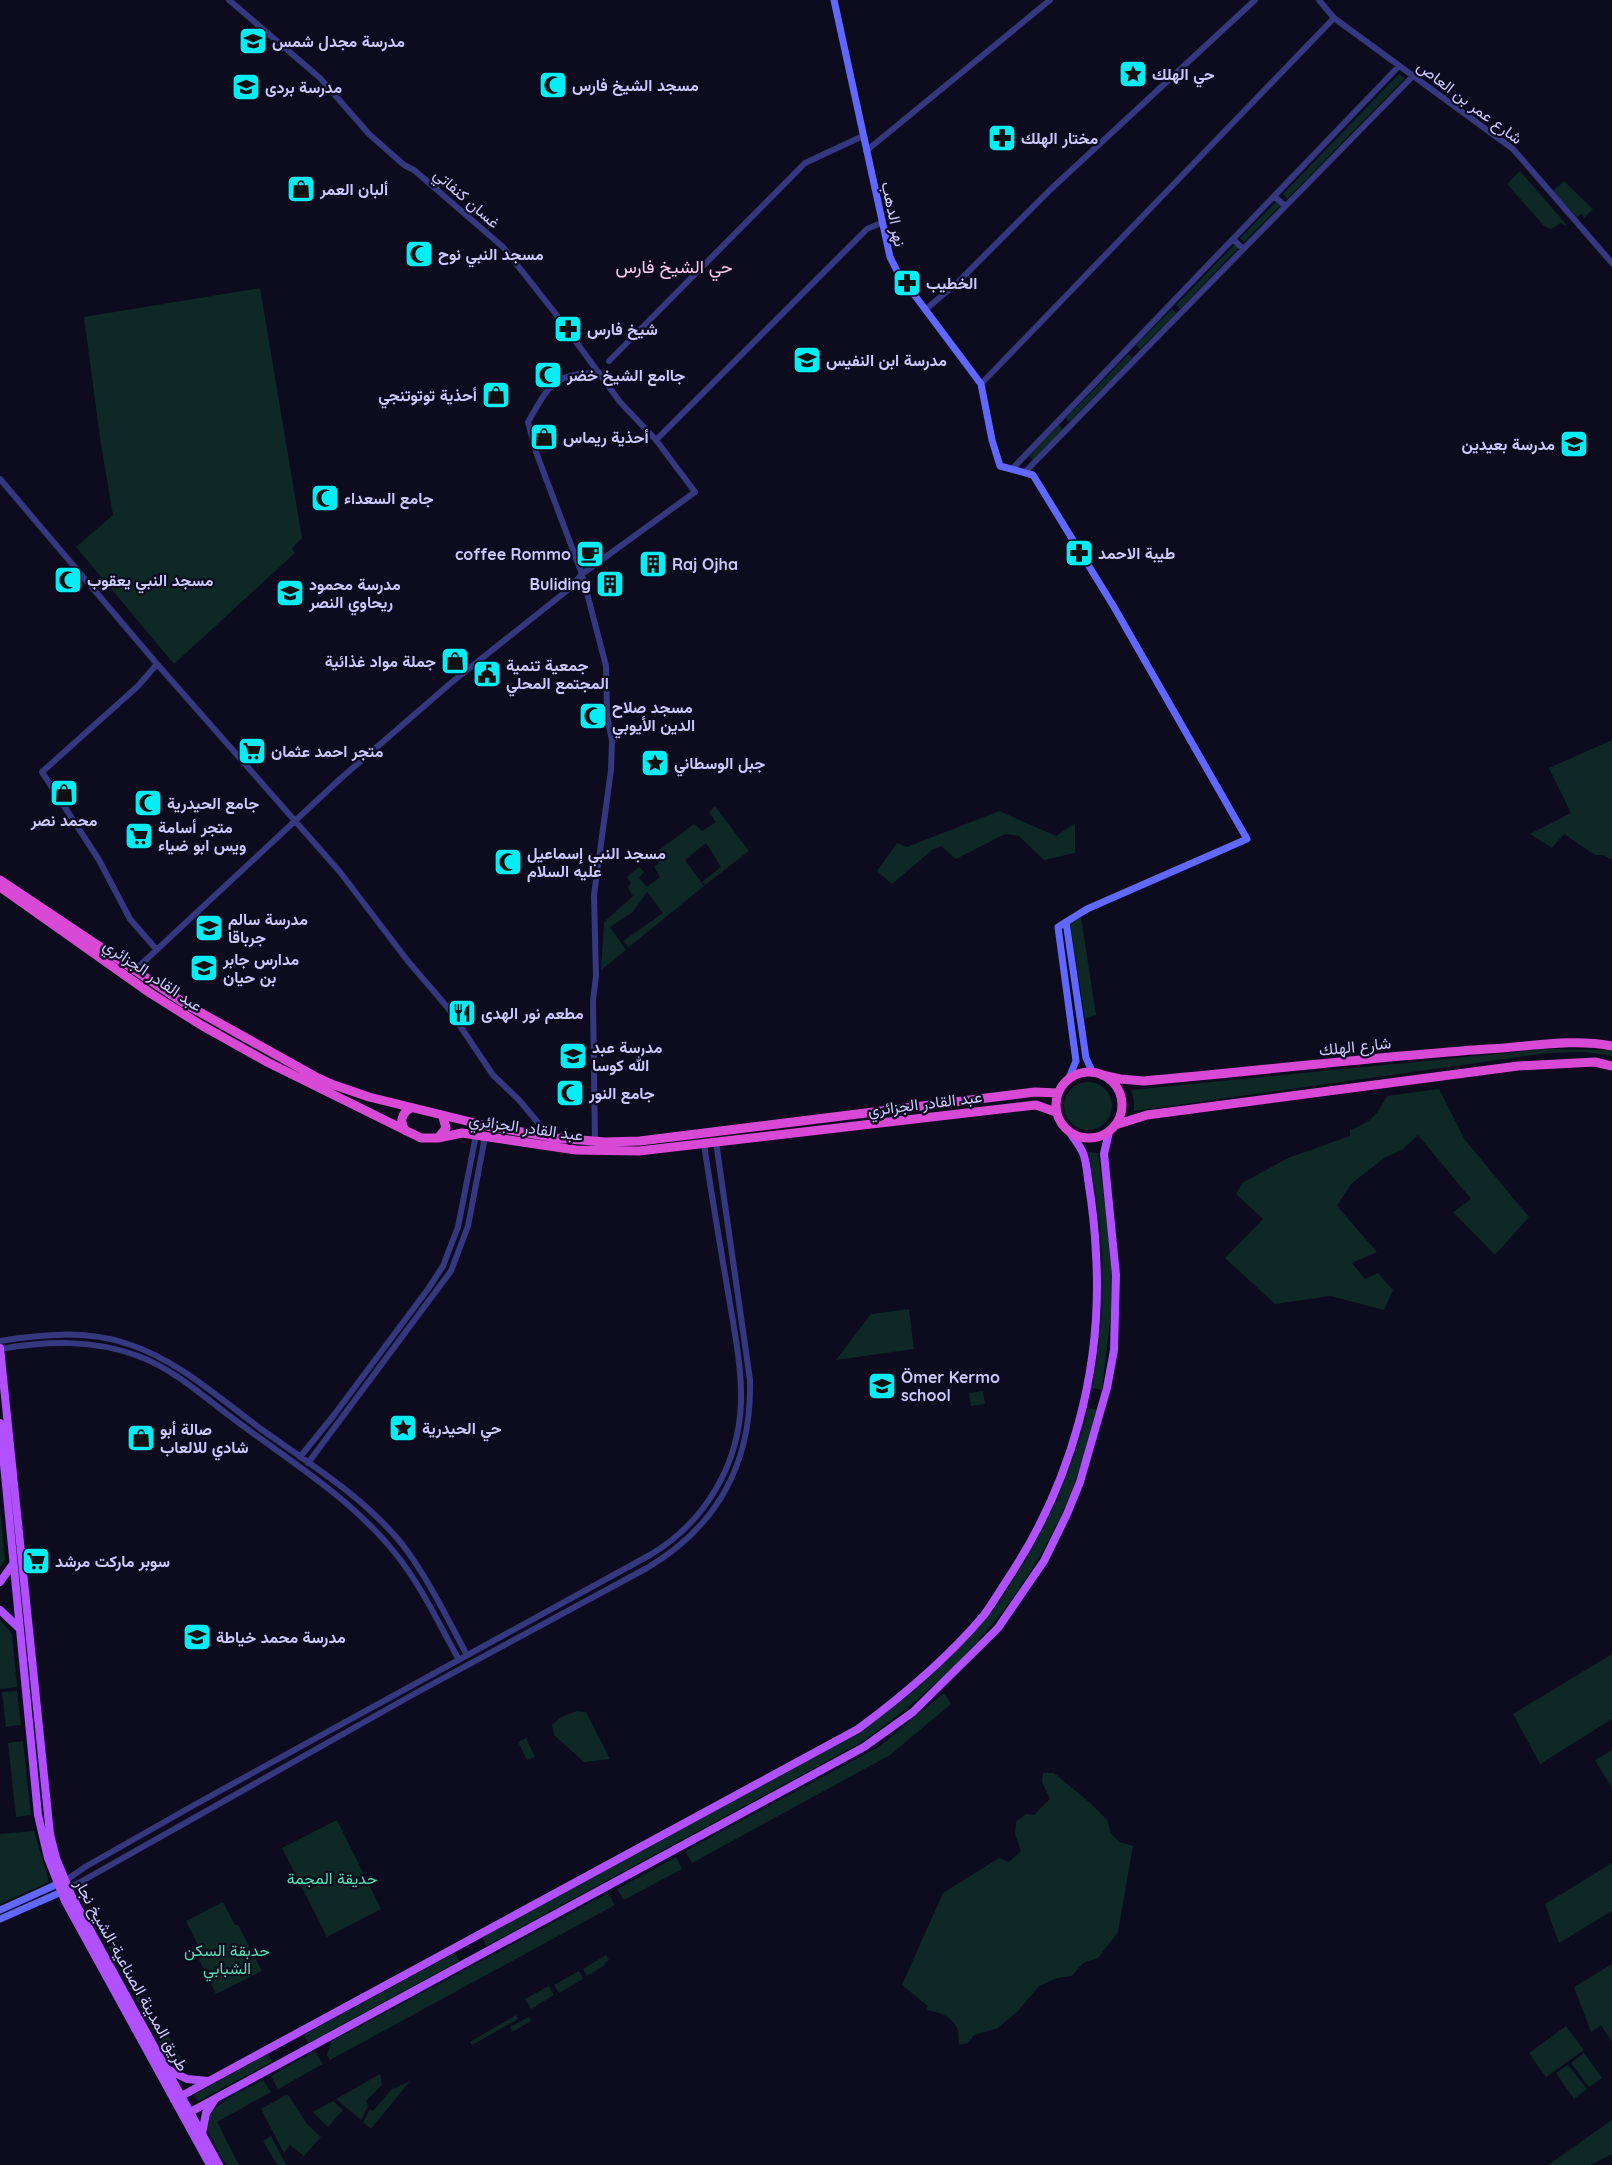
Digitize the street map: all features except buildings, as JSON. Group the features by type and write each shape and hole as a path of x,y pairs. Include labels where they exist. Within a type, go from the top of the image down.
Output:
{"highway":[{"name":"عبد القادر الجزائري","path":"0,880 187,1005 316,1077 369,1097 443,1117 550,1137 595,1141 640,1141 1035,1092 1058,1093"},
{"name":"عبد القادر الجزائري","path":"0,887 150,993 201,1025 267,1062 421,1138 438,1138 462,1133 588,1151 639,1151 1036,1105 1056,1112"},
{"name":"شارع الهلك","path":"1098,1074 1144,1082 1446,1052 1550,1044 1598,1044 1612,1046"},
{"path":"1112,1128 1122,1106 1121,1097 1110,1080 1098,1074 1076,1075 1068,1080 1058,1093 1056,1112 1060,1122 1071,1134 1090,1138 1146,1115 1171,1111 1518,1066 1595,1062 1612,1066"},
{"path":"406,1131 401,1123 402,1118 407,1110 411,1108"},
{"path":"438,1138 446,1128 443,1117"}],"main road":[{"name":"نهر الدهب","path":"834,0 890,257 898,273 981,384 992,440 1000,466 1012,469"},
{"path":"1012,469 1026,472 1033,476 1114,607 1247,839 1087,910 1058,927 1076,1061 1068,1080"},
{"path":"1066,922 1086,1058 1098,1074"},
{"path":"187,2114 864,1747 913,1712 998,1628 1044,1561 1067,1514 1080,1482 1107,1388 1114,1350 1116,1275 1104,1154 1112,1128"},
{"path":"174,2100 858,1729 900,1698 931,1670 984,1614 1024,1555 1059,1482 1074,1442 1094,1349 1098,1276 1094,1215 1084,1154 1071,1134"},
{"name":"طريق المدينة الصناعية-الشيخ نجار","path":"0,1348 46,1813 63,1887 182,2096 187,2114 202,2134 219,2165"},
{"path":"0,1422 40,1824 48,1858 174,2100 187,2114 193,2133 210,2165"},
{"path":"0,1582 13,1564"},
{"path":"0,1610 19,1628"},
{"path":"0,1910 63,1887"},
{"path":"0,1919 63,1887"},
{"path":"167,2069 187,2079 208,2082"},
{"path":"202,2134 206,2113 217,2097"}],"street":[{"name":"غسان كنفاتي","path":"229,0 320,78 369,134 503,247 555,313 596,372 620,402 656,440 696,492 582,574"},
{"path":"866,151 1050,0"},
{"path":"926,309 957,282 1051,189 1255,0"},
{"name":"شارع عمر بن العاص","path":"1319,0 1334,18 1513,149 1612,263"},
{"path":"981,384 1334,18"},
{"path":"1012,469 1399,66"},
{"path":"1026,472 1412,76"},
{"path":"609,361 805,163 863,136"},
{"path":"1274,196 1285,206"},
{"path":"656,440 867,228 882,223"},
{"path":"1233,239 1243,249"},
{"path":"1128,348 1138,357"},
{"path":"595,1141 593,1001 596,976 594,895 611,770 612,741 607,715 606,666 582,574 536,452 528,422 545,395 557,381 567,377 596,372"},
{"path":"1058,420 1067,429"},
{"path":"0,479 157,664 216,729 294,822 340,872 407,960 448,1008 493,1075 519,1100 550,1137"},
{"path":"135,970 340,779 445,689 569,589 582,574"},
{"path":"156,949 130,919 99,860 42,772 138,686 157,664"},
{"path":"300,1457 364,1375 436,1277 448,1255 460,1222 481,1136"},
{"path":"308,1463 450,1272 464,1241 468,1224 481,1136"},
{"path":"63,1887 662,1559 682,1544 703,1522 720,1500 732,1479 742,1454 749,1419 750,1380 716,1142"},
{"path":"63,1887 84,1867 658,1551 682,1531 711,1498 726,1471 734,1447 741,1404 739,1366 704,1144"},
{"path":"460,1222 468,1224"},
{"path":"0,1341 63,1335 113,1340 145,1350 168,1361 339,1486 377,1517 403,1546 425,1579 467,1655"},
{"path":"63,1335 63,1342"},
{"path":"0,1348 63,1342 88,1344 139,1356 165,1369 333,1494 368,1523 403,1564 459,1660"},
{"path":"364,1375 371,1380"},
{"path":"199,1394 204,1387"},
{"path":"268,1445 273,1437"},
{"path":"333,1494 339,1486"},
{"path":"585,1591 590,1599"}],"green space":[{"path":"1399,74 1405,78 1287,199 1283,194"},
{"path":"1520,171 1566,224 1565,226 1561,223 1551,229 1545,227 1508,185"},
{"path":"1564,181 1593,209 1584,218 1581,214 1577,217 1553,191"},
{"path":"1276,202 1280,206 1244,242 1240,238"},
{"path":"1235,244 1239,247 1180,309 1176,305"},
{"path":"260,288 302,538 292,548 295,553 174,664 76,547 113,515 100,438 84,317"},
{"path":"1172,309 1176,313 1140,349 1136,345"},
{"path":"1129,354 1132,358 1069,422 1066,418"},
{"path":"1059,425 1063,429 1033,460 1029,456"},
{"path":"1612,740 1612,860 1603,855 1595,855 1564,834 1552,848 1530,834 1571,813 1549,768"},
{"path":"715,806 749,851 705,885 702,882 721,867 706,843 685,860 704,886 629,947 623,941 663,913 647,892 633,912 610,927 626,950 601,970 604,922 633,896 628,888 631,883 627,877 639,867 644,872 639,878 647,887 660,877 654,867 659,863 654,854 694,824 702,831 716,822 709,812"},
{"path":"999,811 1056,836 1075,823 1075,853 1044,860 1019,836 1005,834 956,859 941,846 932,850 892,884 877,871 897,843 907,847"},
{"path":"1081,917 1096,1015 1085,1019 1070,922"},
{"path":"1546,1049 1607,1050 1612,1052 1612,1056 1585,1052 1547,1053 1134,1111 1131,1090"},
{"path":"1088,1082 1097,1084 1105,1089 1110,1097 1112,1106 1110,1115 1105,1123 1097,1128 1088,1130 1079,1128 1071,1123 1066,1115 1064,1106 1066,1097 1071,1089 1079,1084"},
{"path":"1439,1089 1465,1140 1529,1217 1495,1255 1453,1212 1471,1199 1418,1135 1402,1150 1384,1158 1351,1184 1337,1206 1377,1252 1352,1263 1365,1279 1378,1273 1393,1290 1384,1310 1330,1296 1275,1304 1225,1258 1263,1219 1236,1194 1242,1183 1288,1158 1350,1136 1350,1130 1373,1118 1387,1096"},
{"path":"1089,1152 1098,1153 1110,1243 1112,1279 1111,1312 1102,1390 1092,1388 1100,1335 1103,1265 1097,1200"},
{"path":"909,1309 914,1349 836,1360 871,1314"},
{"path":"983,1391 985,1404 971,1406 969,1393"},
{"path":"1088,1408 1097,1410 1082,1461 1063,1510 1043,1550 1020,1588 994,1623 933,1686 862,1742 486,1946 482,1937 857,1734 921,1686 968,1639 1000,1602 1023,1565 1059,1497 1082,1433"},
{"path":"0,1509 5,1560 0,1567"},
{"path":"0,1620 12,1634 17,1687 0,1689"},
{"path":"1612,1654 1612,1719 1540,1764 1513,1714"},
{"path":"17,1691 21,1725 6,1727 2,1692"},
{"path":"944,1693 951,1704 890,1755 692,1863 685,1851 880,1746"},
{"path":"577,1711 586,1712 610,1759 584,1762 554,1735 552,1725 561,1717"},
{"path":"526,1738 535,1757 527,1760 518,1742"},
{"path":"23,1741 31,1815 16,1817 8,1743"},
{"path":"1612,1750 1612,1788 1595,1760"},
{"path":"1043,1773 1054,1773 1089,1802 1107,1820 1111,1833 1119,1842 1133,1846 1118,1932 1098,1958 1083,1963 1072,1976 1057,1978 1039,1986 1018,2011 998,2028 974,2035 968,2043 959,2045 958,2030 951,2020 940,2013 926,2010 928,2006 902,1985 943,1893 999,1858 1009,1862 1021,1851 1015,1834 1016,1822 1026,1814 1034,1815 1050,1799 1042,1782"},
{"name":"حديقة المجمة","path":"337,1820 381,1909 327,1937 282,1848"},
{"path":"34,1831 49,1882 0,1904 0,1834"},
{"path":"676,1857 682,1869 624,1900 617,1889"},
{"path":"1612,1863 1612,1911 1559,1943 1545,1904"},
{"path":"608,1893 615,1905 330,2060 327,2055 331,2042"},
{"name":"حدبقة السكن الشبابي","path":"223,1902 235,1925 238,1925 262,1971 216,1994 193,1948 198,1945 186,1921"},
{"path":"113,1945 154,2024 152,2028 108,1947"},
{"path":"455,1953 459,1961 308,2043 304,2035"},
{"path":"606,1955 609,1960 604,1963 605,1965 587,1976 583,1969"},
{"path":"1612,1964 1612,2042 1601,2025 1591,2032 1574,1987"},
{"path":"579,1971 583,1979 559,1993 554,1985"},
{"path":"549,1986 554,1995 531,2009 525,1999"},
{"path":"516,2015 518,2019 472,2045 470,2042"},
{"path":"529,2017 531,2021 512,2032 510,2027"},
{"path":"1566,2026 1584,2050 1546,2077 1529,2053"},
{"path":"169,2036 181,2060 170,2066 158,2041"},
{"path":"315,2051 323,2064 278,2089 271,2076"},
{"path":"1584,2053 1602,2078 1589,2087 1571,2063"},
{"path":"268,2054 272,2062 198,2101 194,2095"},
{"path":"1568,2065 1587,2089 1574,2099 1556,2073"},
{"path":"380,2074 382,2085 366,2101 368,2106 361,2120 336,2099"},
{"path":"263,2080 271,2092 217,2122 239,2165 226,2165 204,2124 214,2109 222,2103"},
{"path":"410,2081 371,2129 363,2122 370,2109 373,2111 391,2090"},
{"path":"286,2095 289,2096 307,2124 321,2137 304,2156 290,2145 284,2153 261,2109"},
{"path":"333,2101 343,2110 328,2127 313,2112"},
{"path":"1612,2120 1612,2154 1590,2165 1548,2165"},
{"path":"271,2136 286,2165 277,2165 263,2141"}],"place":[{"name":"مدرسة مجدل شمس","path":"253,41"},
{"name":"حي الهلك","path":"1133,74"},
{"name":"مسجد الشيخ فارس","path":"553,85"},
{"name":"مدرسة بردى","path":"246,87"},
{"name":"مختار الهلك","path":"1002,138"},
{"name":"ألبان العمر","path":"301,189"},
{"name":"مسجد النبي نوح","path":"419,254"},
{"name":"الخطيب","path":"907,283"},
{"name":"شيخ فارس","path":"568,329"},
{"name":"مدرسة ابن النفيس","path":"807,360"},
{"name":"جاامع الشيخ خضر","path":"548,375"},
{"name":"أحذية توتوتنجي","path":"496,395"},
{"name":"أحذية ريماس","path":"544,437"},
{"name":"مدرسة بعيدين","path":"1574,444"},
{"name":"جامع السعداء","path":"325,498"},
{"name":"طيبة الاحمد","path":"1079,553"},
{"name":"coffee Rommo","path":"590,554"},
{"name":"Raj Ojha","path":"653,564"},
{"name":"مسجد النبي يعقوب","path":"68,580"},
{"name":"Buliding","path":"610,584"},
{"name":"مدرسة محمود ريحاوي النصر","path":"290,593"},
{"name":"جملة مواد غذائية","path":"455,661"},
{"name":"جمعية تنمية المجتمع المحلي","path":"487,674"},
{"name":"مسجد صلاح الدين الأيوبي","path":"593,716"},
{"name":"متجر احمد عثمان","path":"252,751"},
{"name":"جبل الوسطاني","path":"655,763"},
{"name":"محمد نصر","path":"64,793"},
{"name":"جامع الحيدرية","path":"148,803"},
{"name":"متجر أسامة ويس ابو ضياء","path":"139,836"},
{"name":"مسجد النبي إسماعيل عليه السلام","path":"508,862"},
{"name":"مدرسة سالم جرباقا","path":"209,928"},
{"name":"مدارس جابر بن حيان","path":"204,968"},
{"name":"مطعم نور الهدى","path":"462,1013"},
{"name":"مدرسة عبد الله كوسا","path":"573,1056"},
{"name":"جامع النور","path":"570,1093"},
{"name":"Ömer Kermo school","path":"882,1386"},
{"name":"حي الحيدرية","path":"403,1428"},
{"name":"صالة أبو شادي للالعاب","path":"141,1438"},
{"name":"سوبر ماركت مرشد","path":"36,1561"},
{"name":"مدرسة محمد خياطة","path":"197,1637"}],"district":[{"name":"حي الشيخ فارس","path":"674,266"}]}
